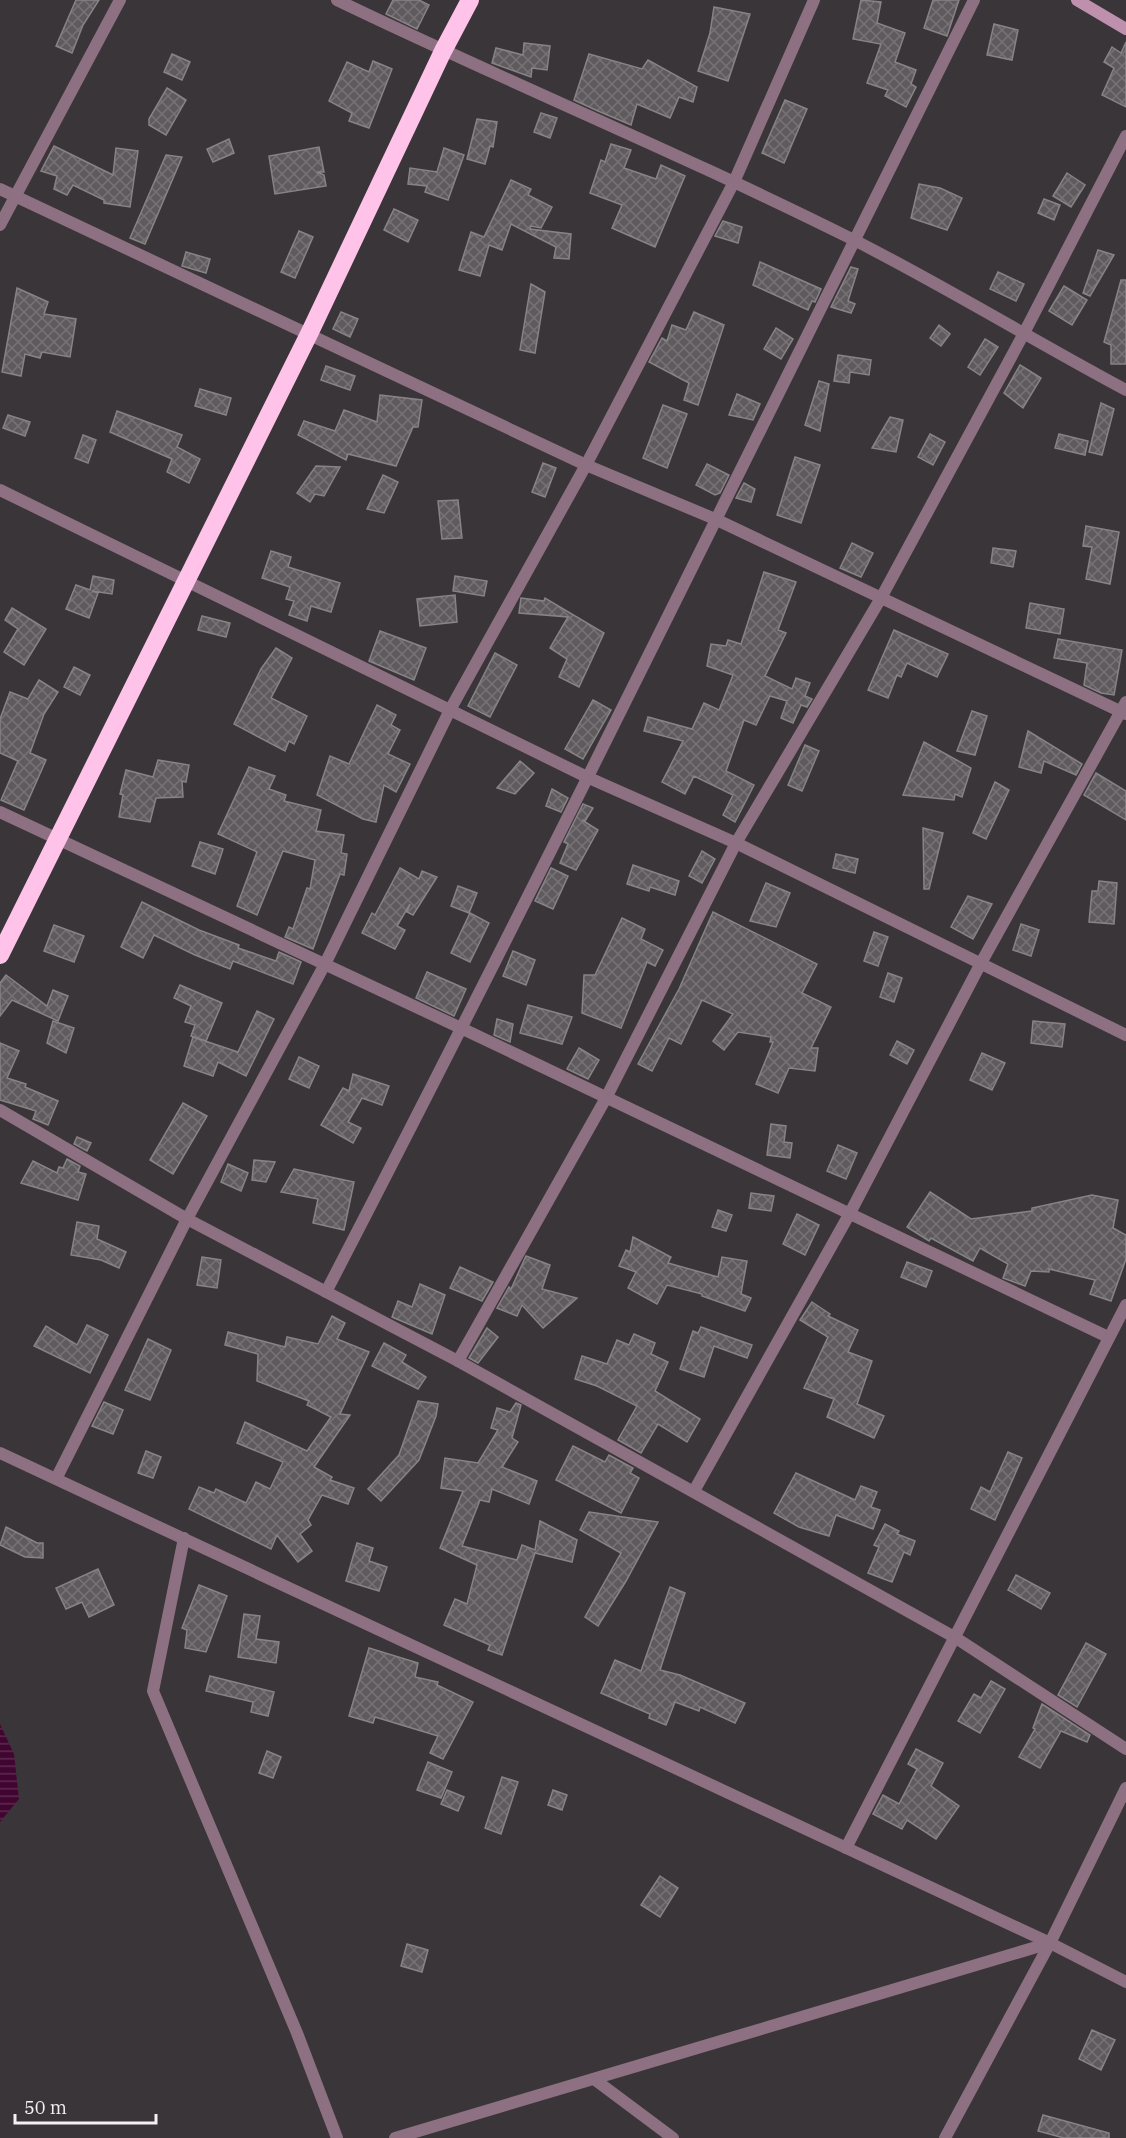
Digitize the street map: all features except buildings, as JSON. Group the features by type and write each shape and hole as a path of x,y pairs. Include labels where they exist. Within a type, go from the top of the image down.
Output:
{"highway":[{"path":"0,955 310,332 443,51 470,0"}],"street":[{"path":"0,225 120,0"},
{"path":"337,0 443,51 734,182 854,240 1126,390"},
{"path":"57,1477 187,1219 325,964 450,710 586,465 734,182 814,0"},
{"path":"326,1292 463,1029 589,778 715,519 974,0"},
{"path":"1077,0 1126,29"},
{"path":"458,1361 606,1098 736,843 881,598 1023,335 1126,136"},
{"path":"0,189 310,332 586,465 715,519 1124,710 981,963 850,1213 694,1491"},
{"path":"0,490 187,579 589,778 736,843 1126,1035"},
{"path":"0,812 463,1029 1108,1337"},
{"path":"0,1110 187,1219 458,1361 956,1638 1126,1749"},
{"path":"846,1848 1126,1305"},
{"path":"0,1453 57,1477 1050,1944 1126,1982"},
{"path":"184,1538 153,1691 297,2033 338,2138"},
{"path":"945,2138 1050,1944 1126,1788"},
{"path":"395,2138 1050,1944"},
{"path":"594,2079 673,2138"}],"shaded area":[{"path":"0,1724 14,1754 19,1799 0,1822"}]}
